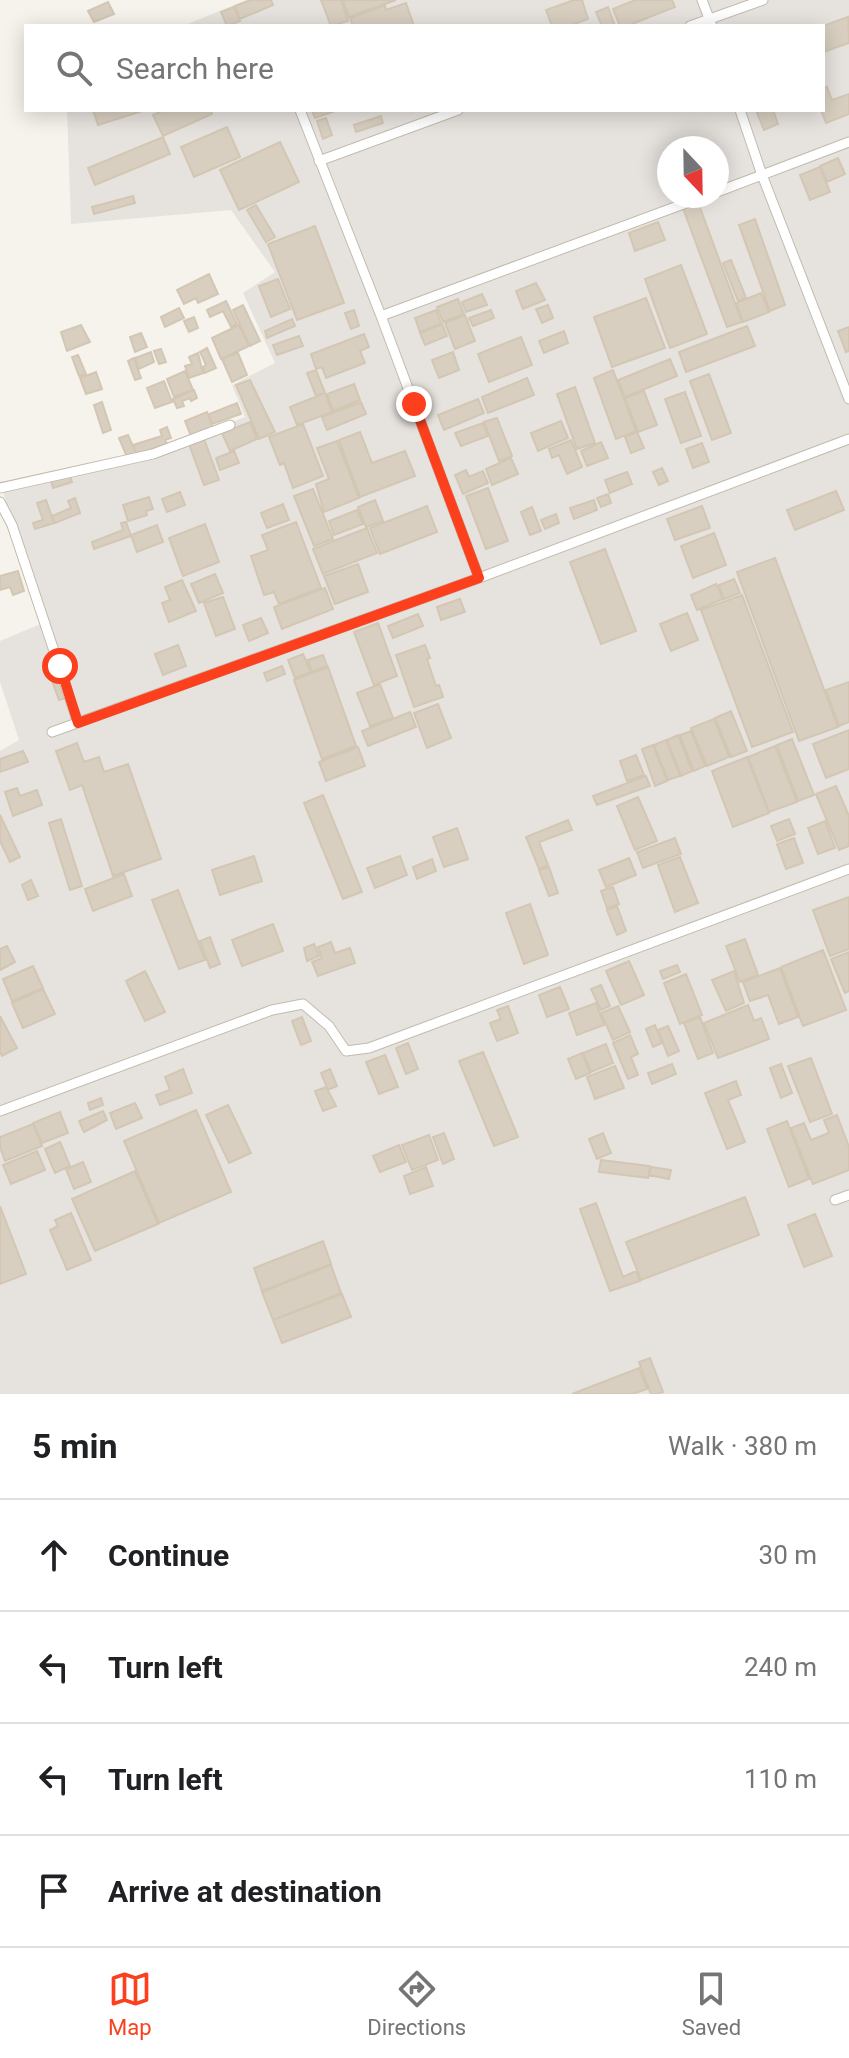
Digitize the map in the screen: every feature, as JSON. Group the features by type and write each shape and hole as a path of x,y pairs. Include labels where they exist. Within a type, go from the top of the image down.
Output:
{"street":[{"path":"702,0 711,23 763,0"},
{"path":"301,112 479,578"},
{"path":"319,161 453,112"},
{"path":"741,112 849,399"},
{"path":"729,187 849,142"},
{"path":"381,316 673,208"},
{"path":"0,488 153,454 230,425"},
{"path":"52,732 479,578 849,439"},
{"path":"0,502 12,525 78,723"},
{"path":"0,1111 272,1010 303,1004 329,1026 346,1051 369,1048 849,869"},
{"path":"835,1200 849,1195"}],"shaded area":[{"path":"246,0 849,0 849,1394 0,1394 0,751 19,740 0,682 0,641 43,623 0,482 129,463 245,417 232,385 275,363 243,293 275,272 231,210 71,224 67,112 825,112 825,24 188,24"}],"building":[{"path":"251,0 271,0 273,5 240,19 235,6"},
{"path":"321,0 341,0 348,21 330,24"},
{"path":"343,0 396,0 349,17"},
{"path":"582,0 588,19 574,24 551,24 546,10"},
{"path":"635,0 672,0 675,7 632,24 619,24 613,9"},
{"path":"108,2 114,14 94,22 88,11"},
{"path":"406,3 413,24 352,24 350,18 385,5 386,10"},
{"path":"234,7 240,21 226,24 221,12"},
{"path":"608,7 614,24 601,24 596,12"},
{"path":"848,17 849,43 825,51 825,25"},
{"path":"825,88 832,100 849,94 849,114 826,123 822,112 825,112"},
{"path":"94,112 139,112 98,125"},
{"path":"160,112 212,114 163,136 153,115"},
{"path":"313,112 332,112 315,118"},
{"path":"757,112 774,112 778,124 764,130"},
{"path":"381,116 383,123 356,132 354,125"},
{"path":"326,118 332,135 323,139 317,121"},
{"path":"227,127 240,157 194,177 181,147"},
{"path":"163,137 170,154 95,185 88,168"},
{"path":"280,142 299,182 239,210 220,170"},
{"path":"838,158 845,174 827,182 820,166"},
{"path":"820,167 830,192 810,200 800,175"},
{"path":"133,196 135,203 94,214 92,207"},
{"path":"256,205 275,237 266,242 247,210"},
{"path":"683,208 700,208 742,322 727,327"},
{"path":"755,219 785,305 770,311 739,225"},
{"path":"658,222 665,240 635,251 629,233"},
{"path":"315,226 344,303 297,320 268,244"},
{"path":"731,260 746,298 738,301 723,263"},
{"path":"681,265 707,334 670,348 645,279"},
{"path":"209,274 218,294 198,303 196,298 184,304 177,290"},
{"path":"278,279 290,309 271,317 259,286"},
{"path":"536,283 545,300 523,309 516,291"},
{"path":"761,293 769,312 743,322 736,303"},
{"path":"482,294 487,305 466,312 462,302"},
{"path":"646,298 665,348 612,367 594,317"},
{"path":"458,299 464,314 443,322 437,307"},
{"path":"226,301 237,324 231,327 223,311 210,317 207,310"},
{"path":"243,305 260,341 250,346 233,310"},
{"path":"548,305 553,318 542,323 536,309"},
{"path":"179,308 184,318 165,327 161,317"},
{"path":"354,310 359,326 351,329 345,313"},
{"path":"436,310 441,324 420,332 415,318"},
{"path":"491,310 494,318 473,326 469,318"},
{"path":"465,315 475,341 455,349 445,323"},
{"path":"194,317 198,328 189,332 184,321"},
{"path":"292,319 295,326 267,338 265,331"},
{"path":"442,324 447,336 425,345 420,333"},
{"path":"81,325 90,342 67,351 61,332"},
{"path":"239,325 249,346 221,359 212,338"},
{"path":"747,326 755,346 686,372 679,352"},
{"path":"849,327 849,351 846,352 838,331"},
{"path":"564,331 568,343 544,353 539,341"},
{"path":"141,333 147,347 135,352 130,337"},
{"path":"364,334 369,347 360,351 365,363 326,378 322,367 316,369 311,354"},
{"path":"299,336 303,346 277,355 273,345"},
{"path":"521,337 532,365 489,382 478,354"},
{"path":"207,348 216,368 205,373 203,367 206,365 200,352"},
{"path":"161,349 166,362 159,364 154,351"},
{"path":"151,352 154,362 139,369 135,358"},
{"path":"453,352 459,370 439,378 432,360"},
{"path":"198,353 203,373 189,378 185,366 192,364 189,357"},
{"path":"238,353 247,375 232,382 222,359"},
{"path":"78,355 86,374 79,376 72,357"},
{"path":"134,358 141,378 135,380 128,361"},
{"path":"670,359 677,376 625,397 618,380"},
{"path":"316,370 325,393 316,396 307,373"},
{"path":"613,370 636,431 616,439 594,378"},
{"path":"185,371 193,390 174,397 167,379"},
{"path":"96,372 102,389 86,394 80,378"},
{"path":"709,374 731,433 712,440 690,381"},
{"path":"527,378 534,395 488,413 482,397"},
{"path":"250,380 275,432 259,439 236,385"},
{"path":"164,381 172,402 155,408 147,388"},
{"path":"354,384 360,400 333,411 327,394"},
{"path":"575,387 595,443 577,449 557,394"},
{"path":"194,390 197,398 182,401 184,406 177,408 173,399"},
{"path":"644,391 657,425 638,432 625,398"},
{"path":"685,392 701,436 681,443 665,399"},
{"path":"325,393 332,412 297,425 290,407"},
{"path":"478,399 484,413 444,430 438,415"},
{"path":"102,402 111,430 103,433 94,405"},
{"path":"361,402 366,414 327,430 322,417"},
{"path":"237,403 241,414 212,424 209,414"},
{"path":"207,412 213,428 191,436 185,421"},
{"path":"497,418 512,456 499,461 484,422"},
{"path":"561,421 568,438 538,451 531,433"},
{"path":"250,422 257,439 230,451 222,433"},
{"path":"483,423 488,436 461,446 455,433"},
{"path":"303,424 323,476 293,488 284,463 280,465 269,437"},
{"path":"167,427 171,438 165,440 167,444 136,454 133,445 162,436 160,430"},
{"path":"360,432 372,463 405,451 415,476 360,497 339,440"},
{"path":"637,432 644,448 631,453 625,437"},
{"path":"128,435 136,453 127,457 119,438"},
{"path":"204,439 219,480 204,485 189,444"},
{"path":"571,440 582,467 567,474 559,455 552,458 549,449"},
{"path":"337,441 359,498 324,512 316,484 329,479 317,448"},
{"path":"601,442 608,458 587,466 581,451"},
{"path":"702,443 709,462 693,468 686,449"},
{"path":"234,451 239,463 220,470 216,458"},
{"path":"511,458 518,474 492,485 486,469"},
{"path":"662,468 668,481 659,485 653,472"},
{"path":"466,470 469,477 483,471 488,483 463,494 455,475"},
{"path":"627,472 632,484 610,493 605,480"},
{"path":"70,475 72,482 53,488 51,481"},
{"path":"488,488 508,541 486,549 466,496"},
{"path":"313,489 333,539 314,546 294,496"},
{"path":"836,491 844,510 795,530 787,510"},
{"path":"180,492 185,505 167,512 162,499"},
{"path":"608,494 611,503 601,507 597,498"},
{"path":"149,497 153,509 146,511 147,515 128,521 123,505"},
{"path":"75,498 80,513 55,523 52,516 71,508 68,501"},
{"path":"46,500 54,523 35,529 33,523 43,520 37,503"},
{"path":"375,500 383,521 366,527 358,507"},
{"path":"594,500 597,510 574,519 570,508"},
{"path":"283,504 289,520 267,528 261,513"},
{"path":"427,506 437,532 380,554 370,528"},
{"path":"702,506 710,528 675,540 667,519"},
{"path":"532,507 541,531 530,535 521,512"},
{"path":"357,510 363,524 334,535 329,521"},
{"path":"556,514 559,523 545,529 541,520"},
{"path":"126,522 131,536 94,549 92,542 123,530 121,523"},
{"path":"296,522 321,588 279,604 274,592 264,595 251,556 268,550 262,535"},
{"path":"205,524 219,562 183,576 169,538"},
{"path":"157,525 163,542 137,552 131,535"},
{"path":"367,528 377,553 323,574 313,549"},
{"path":"714,533 726,565 693,578 681,546"},
{"path":"605,549 636,631 601,644 570,562"},
{"path":"775,558 838,727 799,741 737,572"},
{"path":"358,564 368,592 335,604 324,576"},
{"path":"18,571 24,591 13,595 10,587 0,590 0,576"},
{"path":"215,574 223,593 199,603 191,584"},
{"path":"734,579 740,593 724,599 719,585"},
{"path":"182,580 196,611 169,622 162,603 170,600 165,587"},
{"path":"716,584 723,599 697,610 691,595"},
{"path":"325,588 333,609 282,629 274,607"},
{"path":"742,595 793,732 752,747 701,610"},
{"path":"223,597 235,629 216,636 204,603"},
{"path":"460,599 465,612 441,620 437,607"},
{"path":"687,613 698,640 671,651 660,624"},
{"path":"418,614 423,626 393,638 388,626"},
{"path":"261,618 268,633 249,641 243,625"},
{"path":"378,623 397,676 374,685 354,632"},
{"path":"178,645 186,666 163,675 155,654"},
{"path":"425,645 436,686 439,685 443,697 414,707 396,655"},
{"path":"303,654 311,672 295,678 288,660"},
{"path":"323,655 327,666 312,672 308,660"},
{"path":"282,666 285,674 267,681 264,673"},
{"path":"328,667 356,746 322,759 294,680"},
{"path":"59,675 67,698 59,700 51,678"},
{"path":"849,682 849,722 839,726 826,690"},
{"path":"380,684 393,718 370,726 357,693"},
{"path":"438,704 451,738 427,748 414,713"},
{"path":"731,711 747,751 731,757 715,718"},
{"path":"410,712 416,727 368,746 362,731"},
{"path":"714,719 729,757 707,766 691,728"},
{"path":"849,730 849,769 826,778 813,744"},
{"path":"691,731 705,766 694,771 680,735"},
{"path":"678,735 692,771 681,776 667,740"},
{"path":"792,739 814,795 798,801 777,745"},
{"path":"666,740 680,776 668,780 654,745"},
{"path":"77,743 84,762 99,757 104,772 128,764 161,859 113,876 82,785 70,790 56,751"},
{"path":"653,745 667,781 655,786 642,749"},
{"path":"775,746 797,802 769,812 748,757"},
{"path":"358,747 365,766 326,781 319,762"},
{"path":"23,751 28,762 0,772 0,759"},
{"path":"636,755 644,775 627,781 620,761"},
{"path":"747,757 769,813 733,827 712,771"},
{"path":"646,776 650,786 597,805 593,796"},
{"path":"836,786 849,816 849,846 839,850 816,794"},
{"path":"17,788 20,796 37,790 42,805 13,816 5,792"},
{"path":"323,795 362,892 343,899 304,803"},
{"path":"638,797 657,841 635,850 617,806"},
{"path":"0,815 20,857 10,862 0,841"},
{"path":"61,819 82,886 70,890 49,823"},
{"path":"789,819 795,834 777,841 771,826"},
{"path":"568,820 572,830 539,842 548,865 539,869 526,837"},
{"path":"825,821 835,848 818,854 808,828"},
{"path":"457,828 468,859 444,867 433,837"},
{"path":"675,838 681,854 643,868 637,852"},
{"path":"794,838 803,863 786,869 777,844"},
{"path":"254,856 262,881 220,895 212,870"},
{"path":"400,856 407,875 375,888 367,868"},
{"path":"680,857 698,903 675,912 658,865"},
{"path":"629,858 636,875 606,887 599,870"},
{"path":"432,859 436,871 417,879 413,867"},
{"path":"549,867 558,893 549,896 539,870"},
{"path":"124,874 132,896 93,911 85,889"},
{"path":"31,880 38,896 28,900 22,885"},
{"path":"613,887 619,904 607,908 601,891"},
{"path":"178,890 205,960 179,969 152,900"},
{"path":"849,897 849,949 830,956 813,910"},
{"path":"530,904 548,955 524,964 506,913"},
{"path":"617,906 626,931 617,935 607,910"},
{"path":"273,924 283,951 242,966 232,940"},
{"path":"210,937 220,964 210,968 200,941"},
{"path":"745,939 758,975 740,982 726,946"},
{"path":"331,942 335,953 350,948 355,963 318,976 312,962 322,958 318,947"},
{"path":"314,944 319,956 307,961 304,948"},
{"path":"7,946 15,962 0,970 0,949"},
{"path":"823,950 846,1010 803,1026 781,967"},
{"path":"849,952 849,991 845,993 831,959"},
{"path":"629,961 644,995 621,1005 606,971"},
{"path":"677,965 680,972 663,979 660,971"},
{"path":"33,966 43,988 12,1001 3,979"},
{"path":"780,968 798,1017 779,1024 768,995 750,1001 743,982"},
{"path":"145,971 165,1012 145,1021 126,981"},
{"path":"734,971 744,1003 726,1011 712,980"},
{"path":"686,974 702,1015 680,1024 664,983"},
{"path":"601,985 610,1006 601,1010 591,989"},
{"path":"560,987 569,1009 547,1017 539,995"},
{"path":"43,989 55,1014 23,1028 12,1003"},
{"path":"596,1003 604,1025 577,1035 569,1013"},
{"path":"748,1005 754,1021 761,1018 769,1039 718,1058 704,1023"},
{"path":"508,1006 518,1033 497,1041 490,1023 501,1019 497,1010"},
{"path":"618,1006 630,1032 613,1040 601,1013"},
{"path":"0,1016 17,1048 2,1056 0,1052"},
{"path":"302,1017 311,1041 301,1045 292,1021"},
{"path":"700,1017 713,1053 698,1059 684,1023"},
{"path":"655,1025 662,1043 653,1047 646,1029"},
{"path":"668,1026 679,1051 668,1056 658,1030"},
{"path":"630,1035 638,1054 631,1057 638,1075 628,1079 613,1043"},
{"path":"408,1043 418,1069 406,1074 396,1048"},
{"path":"606,1044 613,1063 591,1072 583,1053"},
{"path":"483,1052 518,1137 494,1146 459,1061"},
{"path":"582,1053 590,1073 576,1079 568,1059"},
{"path":"385,1055 398,1087 379,1094 366,1062"},
{"path":"811,1058 832,1114 810,1122 788,1066"},
{"path":"672,1064 676,1074 652,1084 648,1073"},
{"path":"781,1064 792,1093 781,1098 770,1068"},
{"path":"615,1066 624,1088 595,1099 587,1077"},
{"path":"183,1069 192,1093 160,1105 156,1095 170,1090 165,1077"},
{"path":"330,1069 337,1086 328,1090 321,1073"},
{"path":"736,1081 741,1095 728,1100 745,1142 727,1149 705,1093"},
{"path":"326,1087 336,1106 323,1111 315,1091"},
{"path":"101,1098 103,1105 90,1110 88,1103"},
{"path":"135,1103 142,1118 116,1129 110,1113"},
{"path":"228,1105 251,1153 229,1163 206,1115"},
{"path":"196,1110 231,1192 159,1223 124,1141"},
{"path":"103,1111 107,1120 84,1132 79,1121"},
{"path":"60,1112 68,1133 42,1143 33,1123"},
{"path":"837,1115 849,1147 849,1170 813,1184 791,1128 804,1123 811,1140 829,1133 824,1120"},
{"path":"787,1121 809,1179 789,1187 767,1129"},
{"path":"33,1124 42,1146 5,1161 0,1137"},
{"path":"444,1133 454,1159 443,1164 433,1137"},
{"path":"603,1133 611,1153 597,1159 589,1139"},
{"path":"429,1135 438,1160 412,1170 402,1145"},
{"path":"60,1142 70,1166 55,1173 45,1149"},
{"path":"399,1145 406,1162 380,1172 373,1156"},
{"path":"37,1151 45,1170 11,1184 3,1165"},
{"path":"601,1160 650,1166 648,1178 599,1172"},
{"path":"83,1162 91,1182 74,1189 66,1169"},
{"path":"426,1167 433,1186 410,1194 404,1176"},
{"path":"651,1167 671,1170 669,1179 649,1175"},
{"path":"135,1171 158,1224 95,1251 72,1199"},
{"path":"745,1197 759,1235 641,1280 626,1242"},
{"path":"596,1203 623,1277 636,1271 640,1281 610,1291 580,1209"},
{"path":"0,1206 26,1274 0,1284"},
{"path":"71,1213 91,1260 67,1270 50,1230 58,1226 55,1220"},
{"path":"815,1214 832,1256 804,1267 788,1225"},
{"path":"323,1241 331,1264 262,1291 254,1268"},
{"path":"331,1265 341,1293 273,1320 262,1292"},
{"path":"342,1294 351,1317 282,1343 273,1320"},
{"path":"650,1358 663,1392 657,1394 651,1394 639,1362"},
{"path":"639,1368 647,1389 632,1394 572,1394"}],"route":[{"path":"60,666 78,723 479,578 414,404"}]}
